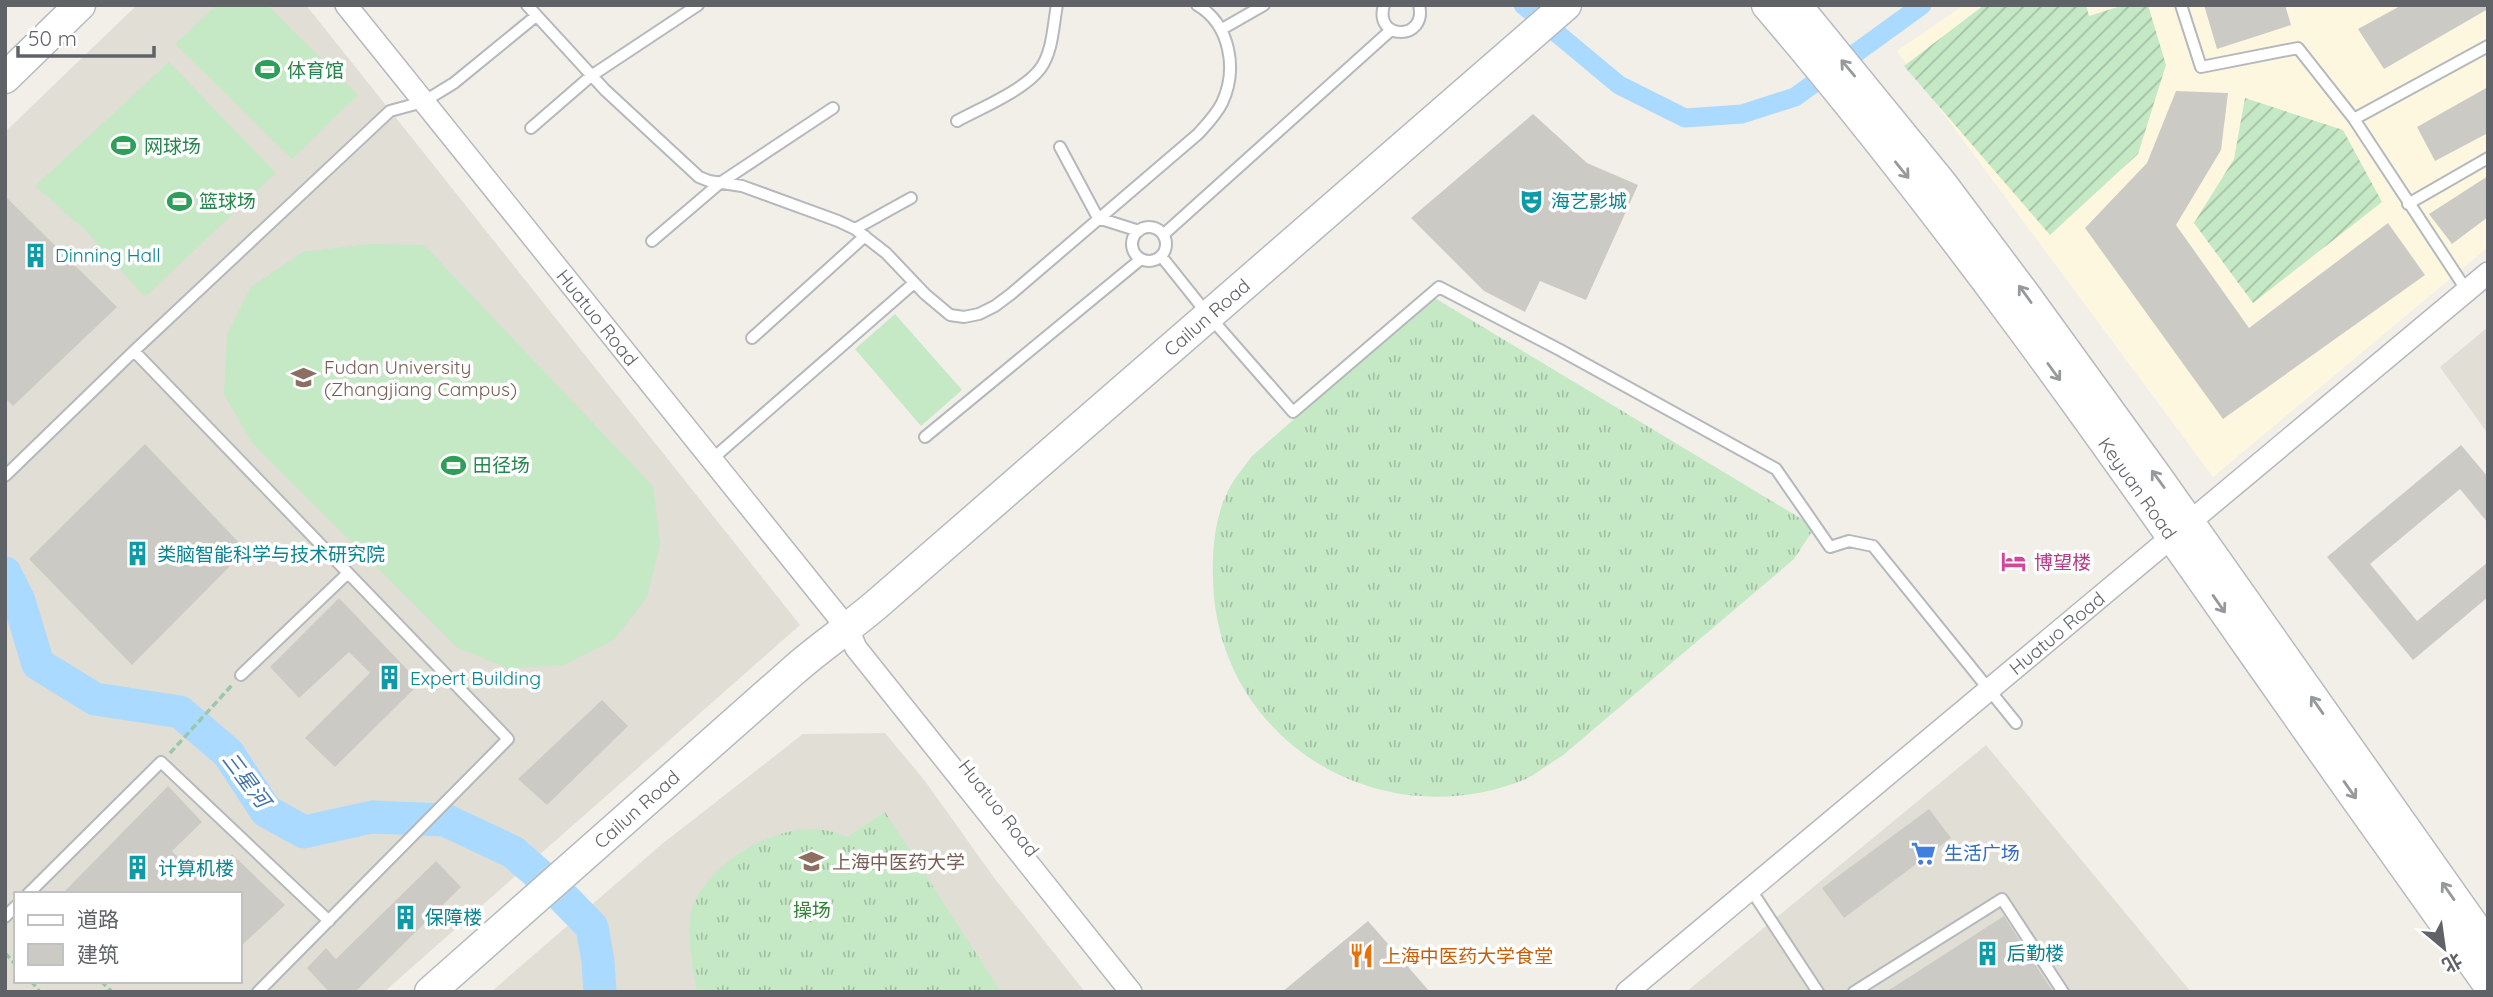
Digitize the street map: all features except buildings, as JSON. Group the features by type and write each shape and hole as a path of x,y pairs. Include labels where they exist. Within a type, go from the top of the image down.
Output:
{"street":[{"path":"5,51 51,5"},
{"path":"5,78 80,5"},
{"name":"Huatuo Road","path":"346,5 848,629 856,648 1130,992"},
{"name":"Keyuan Road","path":"1767,5 1810,39 1868,110 1989,283 2185,536 2488,946"},
{"name":"Keyuan Road","path":"1796,5 1810,39"},
{"name":"Cailun Road","path":"430,992 528,911 793,671 831,638 848,629 1565,6"},
{"name":"Huatuo Road","path":"1627,992 1994,695 2185,536 2477,289 2488,274"},
{"name":"Keyuan Road","path":"2185,536 2488,985"},
{"name":"Huatuo Road","path":"848,629 864,640 893,673 1144,992"},
{"name":"Huatuo Road","path":"1646,992 1994,695"},
{"name":"Cailun Road","path":"445,992 528,911"}],"lane":[{"path":"527,5 591,76 699,177 741,186 855,229 886,253 938,307 950,314 964,317 979,314 1012,294 1198,134 1212,118 1223,102 1228,83 1228,51 1222,29 1197,5"},
{"path":"531,128 591,76 698,5"},
{"path":"957,121 1023,84 1041,68 1050,46 1057,5"},
{"path":"1222,29 1264,5"},
{"path":"1384,5 1383,20 1391,30 1403,33 1414,27 1420,17 1419,5"},
{"path":"2181,5 2202,67 2298,48 2354,119 2408,204 2477,289"},
{"path":"5,476 390,111 423,102 454,83 536,16"},
{"path":"1163,235 1391,30"},
{"path":"2354,119 2488,46"},
{"path":"652,241 720,183 833,108"},
{"path":"1060,147 1098,218 1139,231"},
{"path":"2408,204 2488,158"},
{"path":"855,229 911,198"},
{"path":"1144,228 1155,228 1163,235 1166,245 1161,256 1152,261 1141,259 1133,250 1135,234 1144,228"},
{"path":"752,338 865,236"},
{"path":"1161,256 1209,316 1293,412 1439,287 1560,350 1776,469 1830,547 1849,541 1873,546 2015,723"},
{"path":"925,436 1141,259"},
{"path":"711,460 914,283"},
{"path":"134,351 508,739 258,992"},
{"path":"242,675 348,573"},
{"path":"30,892 161,762 329,921"},
{"path":"1757,899 1812,990"},
{"path":"1854,992 2002,899 2063,992"}],"path":[{"path":"161,762 242,675"}],"shaded area":[{"name":"Fudan University (Zhangjiang Campus)","path":"137,5 306,5 800,625 384,992 5,992 5,132"},
{"path":"1964,5 2488,5 2488,247 2213,477 1897,51"},
{"path":"2488,327 2488,434 2440,367"},
{"name":"上海中医药大学","path":"885,733 925,781 995,879 1085,992 491,992 662,844 803,734"},
{"path":"1986,745 2191,992 1686,992"}],"green space":[{"name":"体育馆","path":"217,5 267,5 358,95 292,159 175,44"},
{"path":"1984,5 2086,5 2089,16 2124,5 2148,5 2166,65 2138,154 2050,235 1904,66"},
{"path":"169,62 276,173 145,297 84,229 35,186"},
{"path":"2245,98 2343,130 2382,202 2253,303 2194,223 2234,159"},
{"name":"田径场","path":"369,244 424,245 653,486 660,545 647,597 614,640 564,665 507,668 458,648 252,443 224,394 227,335 251,287 303,252"},
{"path":"1433,297 1815,527 1794,559 1562,756 1526,779 1471,794 1416,796 1363,785 1316,762 1275,729 1243,687 1222,637 1213,580 1213,556 1218,520 1225,498 1232,483 1252,456"},
{"path":"895,314 962,390 921,426 855,349"},
{"name":"操场","path":"885,812 1001,992 697,992 690,948 691,915 704,887 719,870 738,854 781,834 826,830 847,837"}],"waterway":[{"path":"1523,5 1619,85 1685,118 1742,114 1795,97 1922,5"},
{"name":"三星河","path":"5,573 19,601 38,664 95,699 180,712 228,753 266,811 304,832 372,817 445,820 513,852 551,885 592,927 600,992"}],"place":[{"name":"体育馆","path":"267,70"},
{"name":"网球场","path":"124,146"},
{"name":"篮球场","path":"179,201"},
{"name":"海艺影城","path":"1531,201"},
{"name":"Dinning Hall","path":"35,255"},
{"name":"Fudan University (Zhangjiang Campus)","path":"304,378"},
{"name":"田径场","path":"453,465"},
{"name":"类脑智能科学与技术研究院","path":"137,554"},
{"name":"博望楼","path":"2014,562"},
{"name":"Expert Building","path":"390,678"},
{"name":"生活广场","path":"1924,853"},
{"name":"上海中医药大学","path":"812,862"},
{"name":"计算机楼","path":"138,868"},
{"name":"保障楼","path":"405,917"},
{"name":"后勤楼","path":"1987,953"},
{"name":"上海中医药大学食堂","path":"1362,956"}]}
